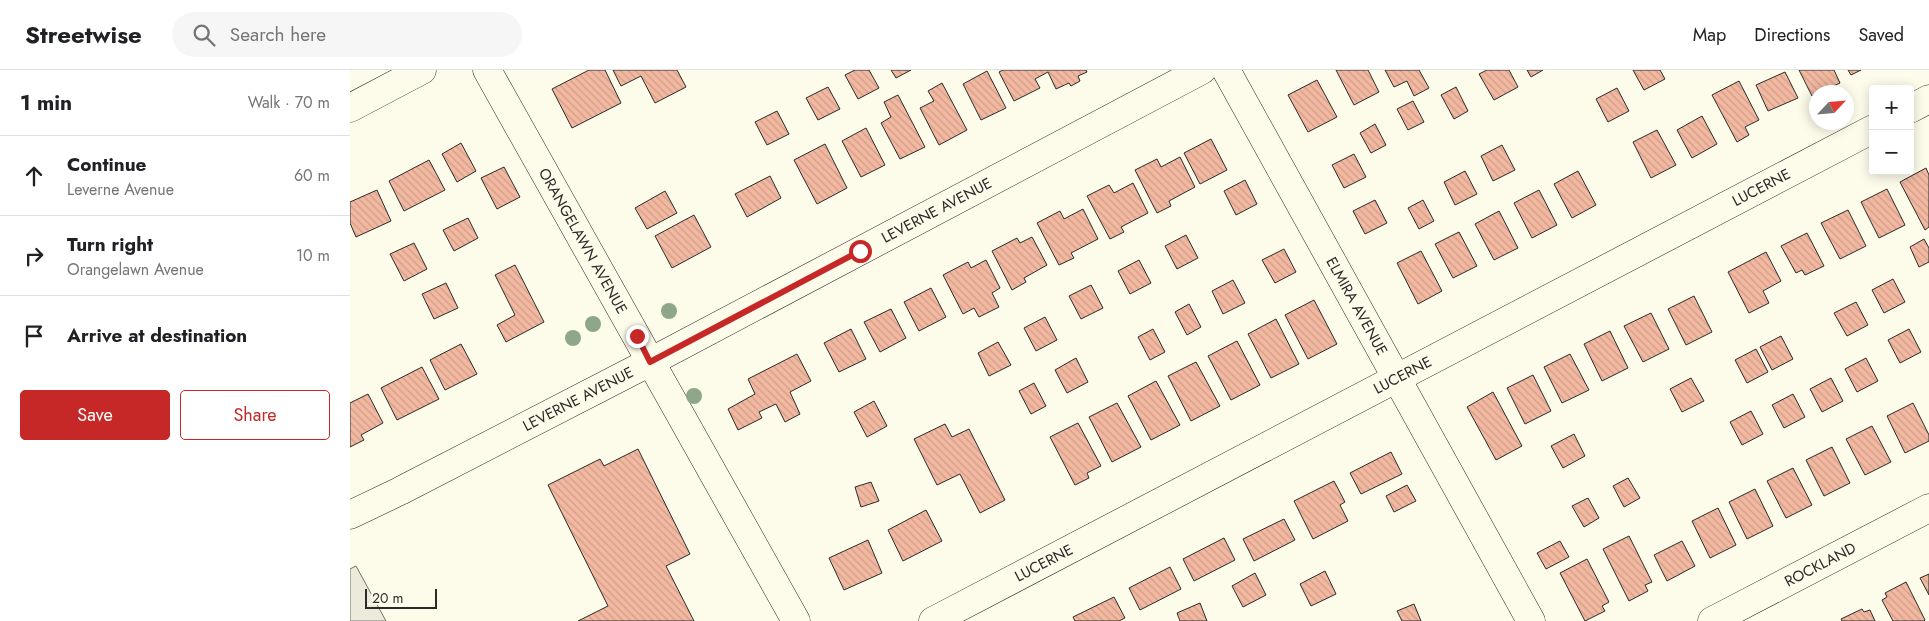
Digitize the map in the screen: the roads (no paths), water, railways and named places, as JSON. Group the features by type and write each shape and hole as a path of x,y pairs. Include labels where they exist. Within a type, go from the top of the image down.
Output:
{"street":[{"path":"350,108 422,70"},
{"name":"ORANGELAWN AVENUE","path":"487,70 796,621"},
{"name":"LEVERNE AVENUE","path":"350,515 650,362 1202,70"},
{"name":"ELMIRA AVENUE","path":"1226,70 1531,621"},
{"path":"1914,107 1929,99"},
{"name":"LUCERNE","path":"933,621 1869,130"},
{"name":"ROCKLAND","path":"1712,621 1929,508"}]}
